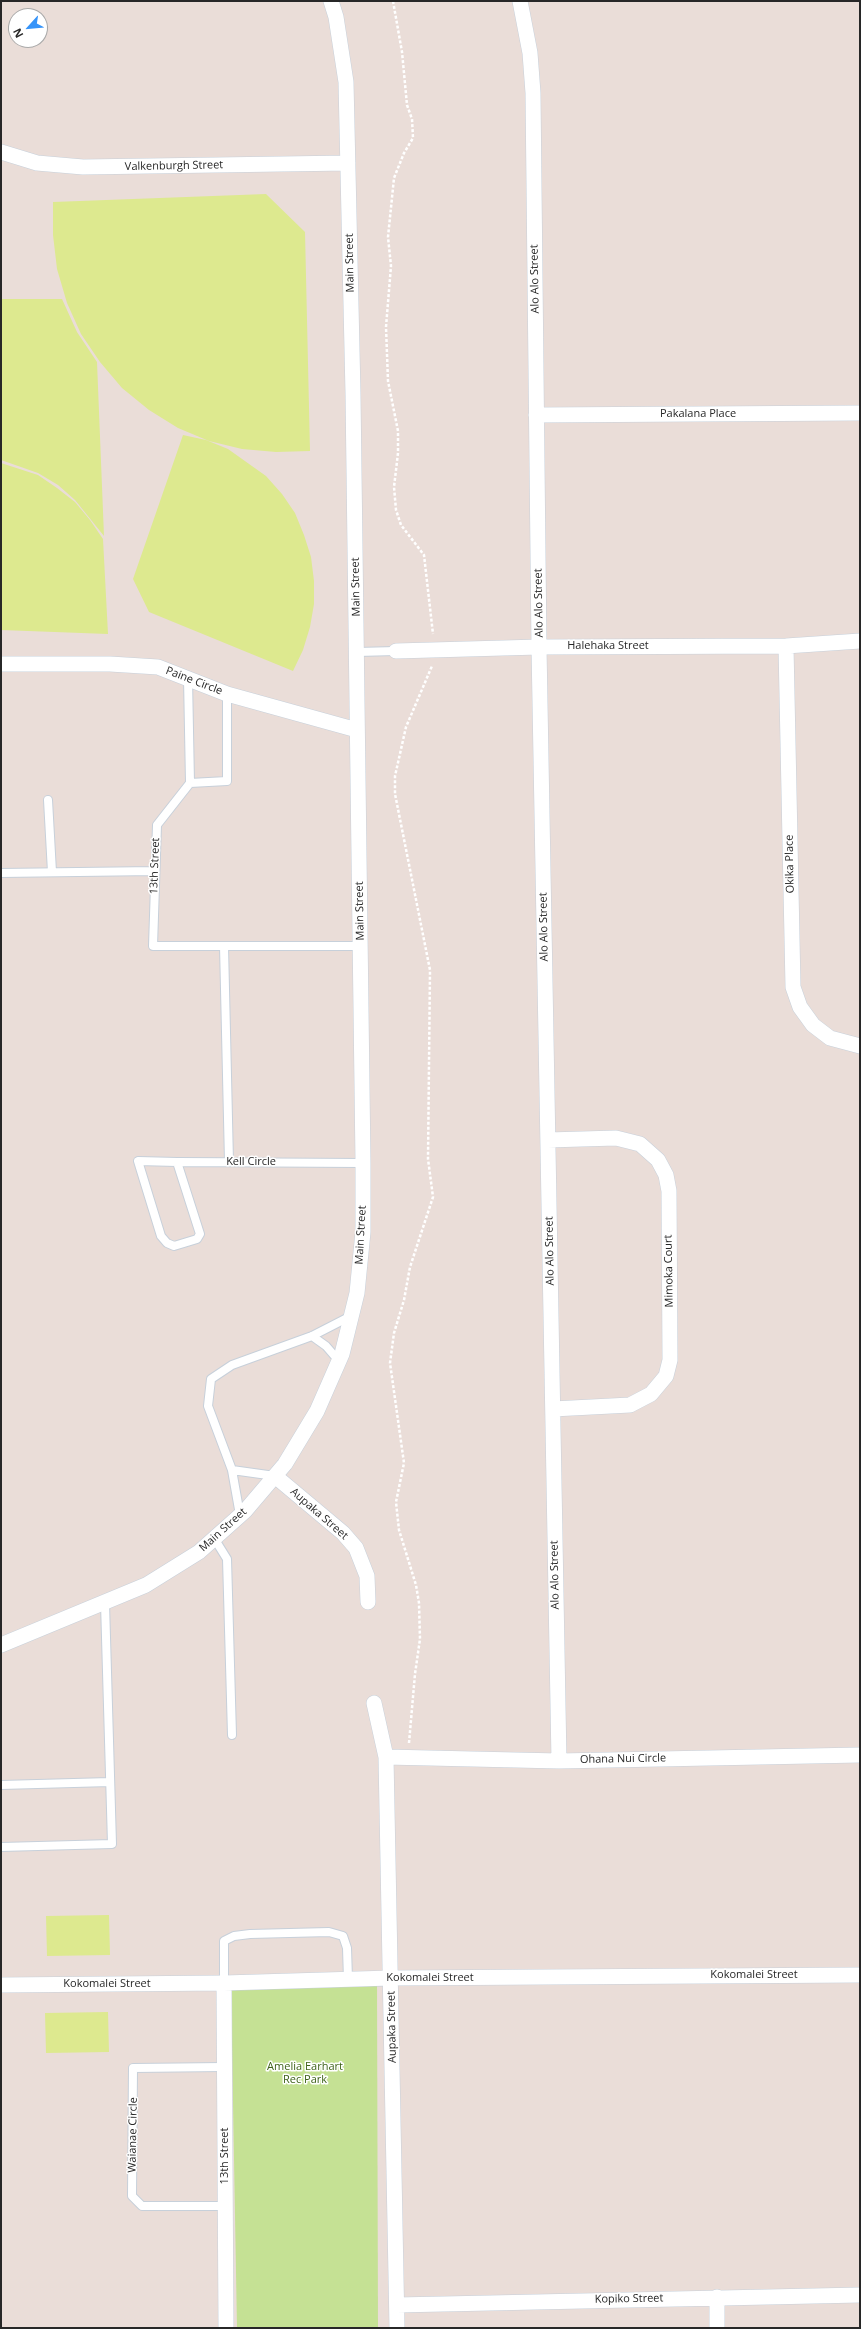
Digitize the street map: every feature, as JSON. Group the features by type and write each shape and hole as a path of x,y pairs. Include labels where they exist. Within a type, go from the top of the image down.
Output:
{"street":[{"name":"Main Street","path":"1,1645 146,1585 198,1552 240,1515 285,1464 317,1411 339,1361 357,1294 363,1232 363,1162 357,652 348,163 346,82 336,17 331,1"},
{"name":"Alo Alo Street","path":"520,1 530,53 533,93 539,647 559,1761"},
{"name":"Valkenburgh Street","path":"1,152 37,163 83,167 348,163"},
{"name":"Pakalana Place","path":"536,415 860,413"},
{"name":"Halehaka Street","path":"396,651 539,647 786,646 860,641"},
{"name":"Okika Place","path":"786,646 793,987 800,1007 813,1025 830,1038 860,1046"},
{"name":"Paine Circle","path":"1,664 110,664 158,667 227,694 357,730"},
{"name":"Mimoka Court","path":"548,1140 616,1138 640,1144 658,1160 666,1175 668,1191 670,1360 666,1376 651,1394 630,1405 552,1409"},
{"name":"Aupaka Street","path":"275,1476 343,1533 353,1544 364,1566 368,1602"},
{"name":"Aupaka Street","path":"374,1703 386,1757 397,2328"},
{"name":"Ohana Nui Circle","path":"386,1757 559,1761 860,1755"},
{"name":"Kokomalei Street","path":"1,1985 224,1983 391,1978 860,1975"},
{"name":"13th Street","path":"224,1983 226,2328"},
{"name":"Kopiko Street","path":"397,2305 860,2295"},
{"path":"717,2297 718,2328"}],"lane":[{"name":"Halehaka Street","path":"357,652 396,651"},
{"path":"188,678 190,783 227,782 227,694"},
{"name":"13th Street","path":"190,783 156,824 153,946 224,946"},
{"path":"48,800 52,872"},
{"path":"1,873 155,871"},
{"path":"229,1162 224,946 360,946"},
{"name":"Kell Circle","path":"177,1162 200,1234 197,1240 174,1246 167,1243 161,1236 138,1161 363,1162"},
{"path":"240,1515 232,1470 208,1406 211,1379 232,1364 312,1336 351,1316"},
{"path":"312,1336 326,1346 339,1361"},
{"path":"232,1470 275,1476"},
{"path":"214,1538 227,1559 232,1735"},
{"path":"1,1847 112,1844 105,1603"},
{"path":"1,1785 110,1782"},
{"path":"224,1983 224,1941 234,1936 250,1934 329,1932 343,1936 347,1948 348,1979"},
{"name":"Waianae Circle","path":"224,2067 133,2068 132,2196 142,2206 225,2206"}],"path":[{"path":"393,1 402,52 407,105 412,119 413,138 404,153 394,178 388,236 390,266 386,327 388,381 393,416 398,431 398,454 394,487 396,510 401,525 424,555 436,659 406,727 395,776 396,794 430,970 428,1159 433,1197 410,1267 404,1300 394,1333 390,1363 404,1462 396,1502 399,1530 416,1585 419,1603 420,1639 414,1674 409,1744"}],"green space":[{"path":"266,194 305,232 310,451 276,452 242,449 209,441 178,428 149,410 122,388 100,362 81,334 67,303 57,269 53,235 53,202"},
{"path":"1,299 62,299 77,332 97,362 104,536 75,500 58,485 38,473 1,460"},
{"path":"183,435 206,440 228,449 266,476 282,494 295,513 311,557 314,581 314,604 310,627 303,650 293,671 149,612 133,579"},
{"path":"1,463 38,475 57,488 75,502 103,539 108,634 1,630"},
{"path":"109,1915 110,1955 47,1956 46,1916"},
{"name":"Amelia Earhart Rec Park","path":"377,1979 378,2328 237,2328 231,1989"},
{"path":"108,2012 109,2052 46,2053 45,2013"}]}
